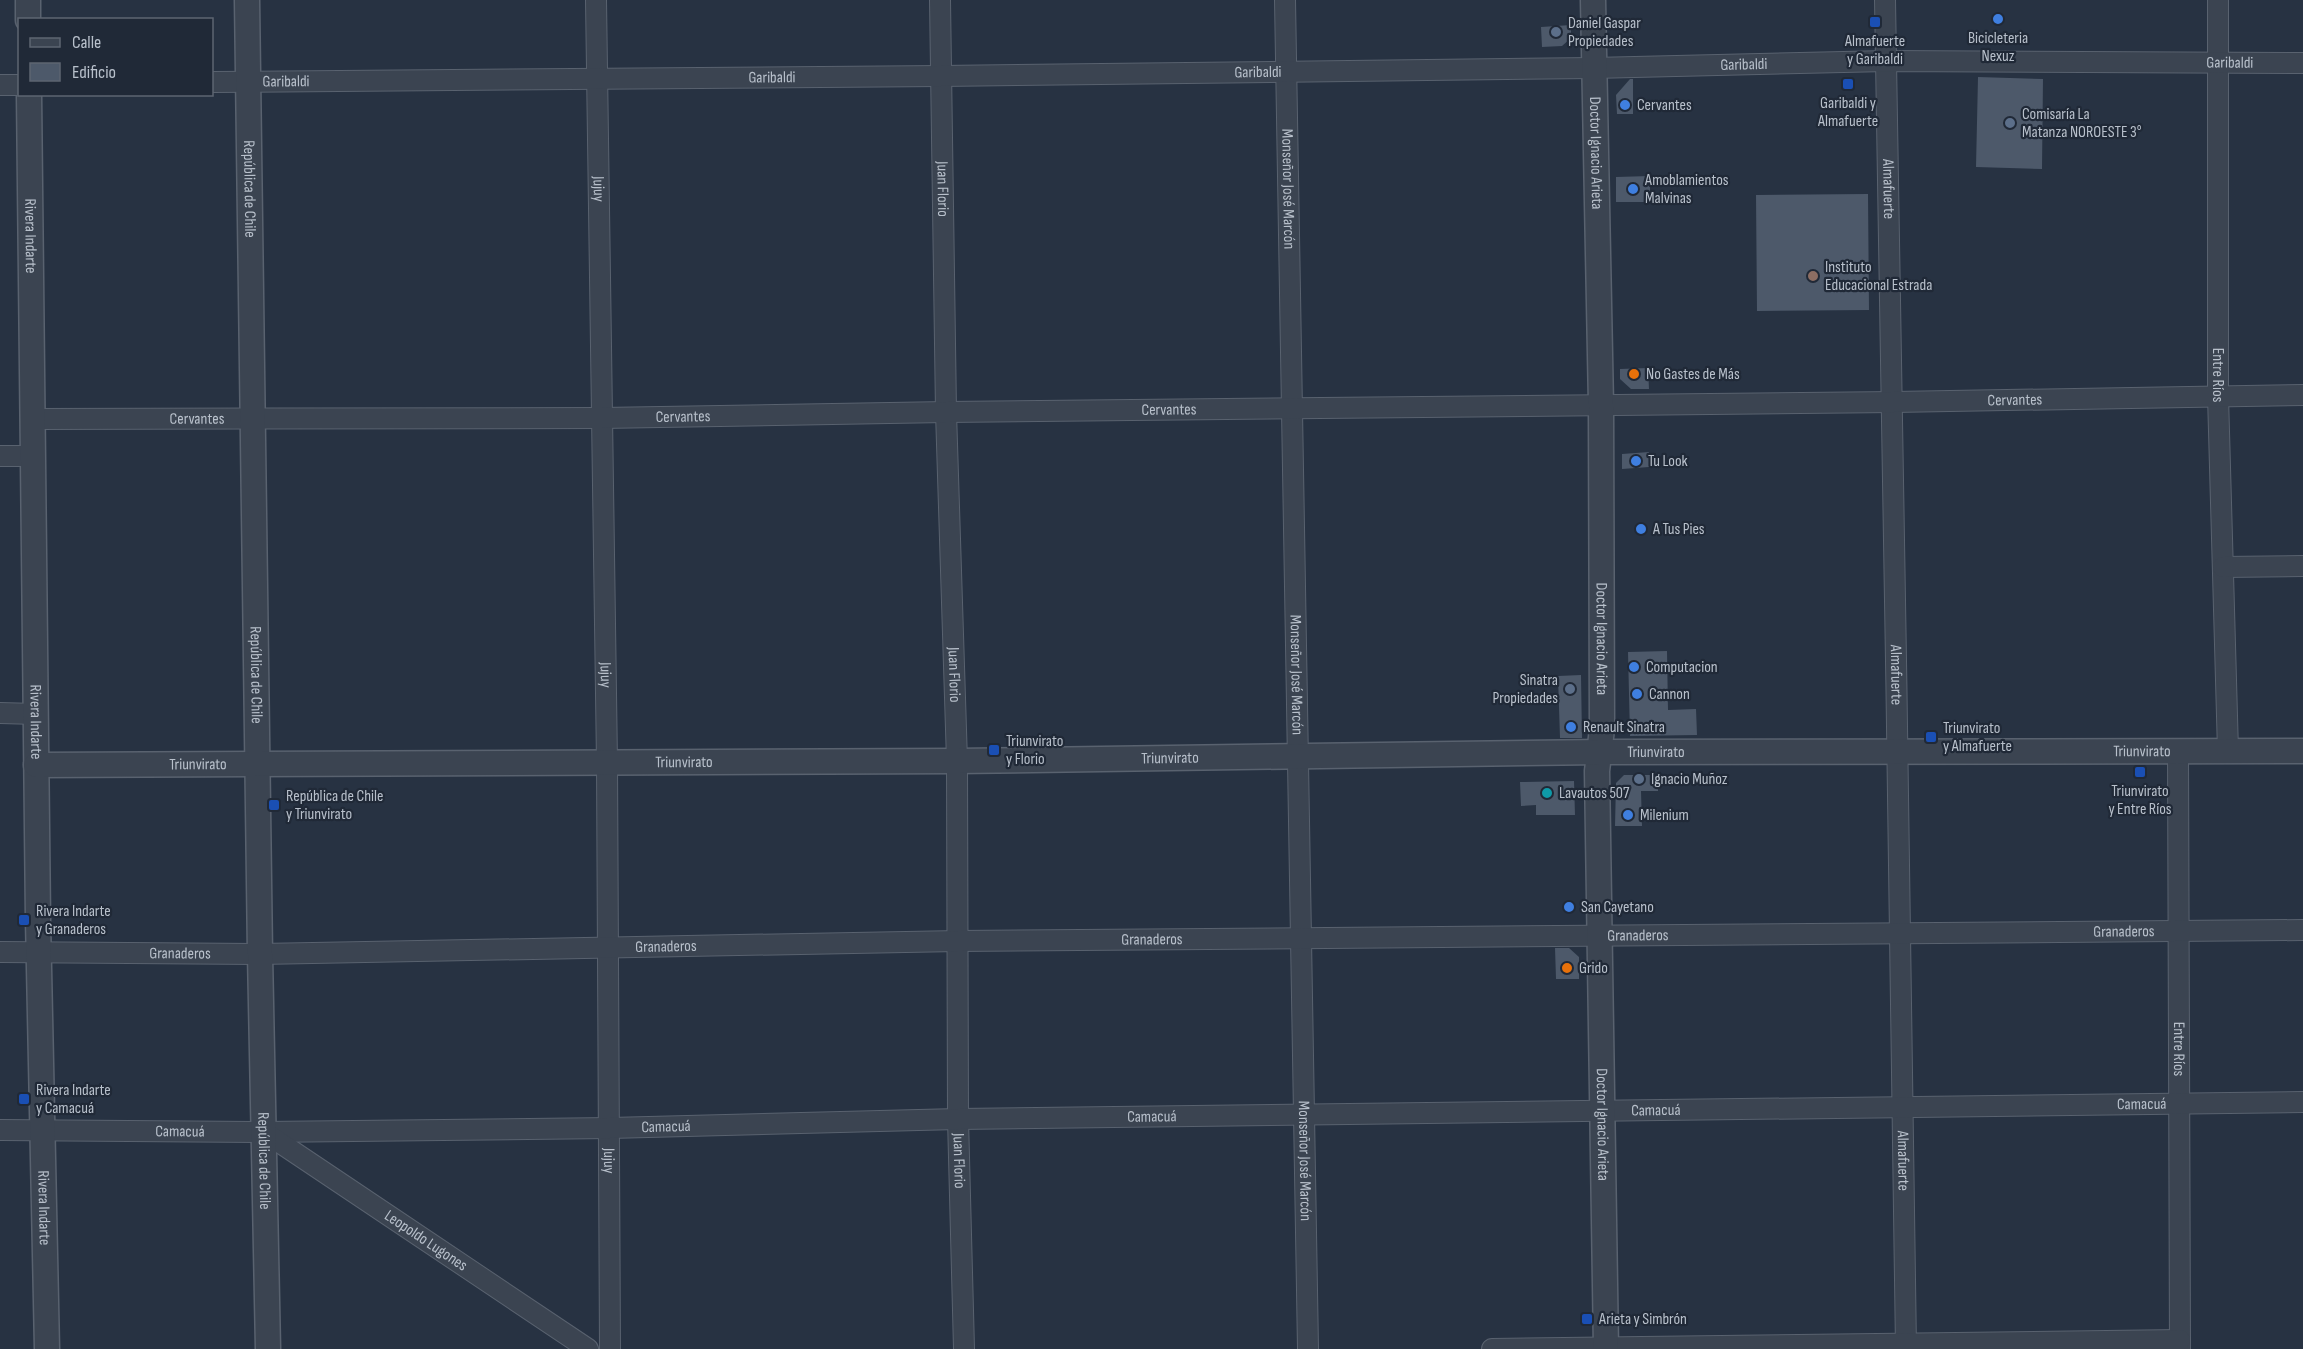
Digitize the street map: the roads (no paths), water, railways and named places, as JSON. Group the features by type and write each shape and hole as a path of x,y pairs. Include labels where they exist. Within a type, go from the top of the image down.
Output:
{"street":[{"path":"28,0 28,18"},
{"name":"República de Chile","path":"247,0 260,954 268,1349"},
{"name":"Jujuy","path":"596,0 607,762 610,1349"},
{"name":"Juan Florio","path":"940,0 946,412 957,761 958,1119 964,1349"},
{"name":"Monseñor José Marcón","path":"1285,0 1308,1349"},
{"name":"Doctor Ignacio Arieta","path":"1593,0 1600,405 1601,752 1597,771 1606,1348"},
{"name":"Almafuerte","path":"1885,0 1894,402 1896,751 1906,1347"},
{"name":"Entre Ríos","path":"2218,0 2218,396 2228,751"},
{"name":"Garibaldi","path":"213,82 1286,72 1887,61 2303,63"},
{"path":"0,85 18,85"},
{"name":"Rivera Indarte","path":"29,96 36,765 47,1349"},
{"name":"Cervantes","path":"33,419 602,418 2303,395"},
{"path":"0,456 33,456"},
{"path":"2223,567 2303,566"},
{"path":"0,713 36,714"},
{"name":"Entre Ríos","path":"2178,751 2181,1103 2180,1345"},
{"name":"Triunvirato","path":"36,765 957,761 1601,752 2303,751"},
{"name":"Granaderos","path":"0,952 260,954 958,941 2303,930"},
{"name":"Camacuá","path":"0,1130 264,1132 610,1128 958,1119 2303,1102"},
{"name":"Leopoldo Lugones","path":"264,1132 588,1349"},
{"path":"1492,1349 2180,1345"}],"place":[{"name":"Bicicleteria Nexuz","path":"1998,19"},
{"name":"Almafuerte y Garibaldi","path":"1875,22"},
{"name":"Daniel Gaspar Propiedades","path":"1556,32"},
{"name":"Garibaldi y Almafuerte","path":"1848,84"},
{"name":"Cervantes","path":"1625,105"},
{"name":"Comisaría La Matanza NOROESTE 3°","path":"2010,123"},
{"name":"Amoblamientos Malvinas","path":"1633,189"},
{"name":"Instituto Educacional Estrada","path":"1813,276"},
{"name":"No Gastes de Más","path":"1634,374"},
{"name":"Tu Look","path":"1636,461"},
{"name":"A Tus Pies","path":"1641,529"},
{"name":"Computacion","path":"1634,667"},
{"name":"Sinatra Propiedades","path":"1570,689"},
{"name":"Cannon","path":"1637,694"},
{"name":"Renault Sinatra","path":"1571,727"},
{"name":"Triunvirato y Almafuerte","path":"1931,737"},
{"name":"Triunvirato y Florio","path":"994,750"},
{"name":"Triunvirato y Entre Ríos","path":"2140,772"},
{"name":"Ignacio Muñoz","path":"1639,779"},
{"name":"Lavautos 507","path":"1547,793"},
{"name":"República de Chile y Triunvirato","path":"274,805"},
{"name":"Milenium","path":"1628,815"},
{"name":"San Cayetano","path":"1569,907"},
{"name":"Rivera Indarte y Granaderos","path":"24,920"},
{"name":"Grido","path":"1567,968"},
{"name":"Rivera Indarte y Camacuá","path":"24,1099"},
{"name":"Arieta y Simbrón","path":"1587,1319"}]}
